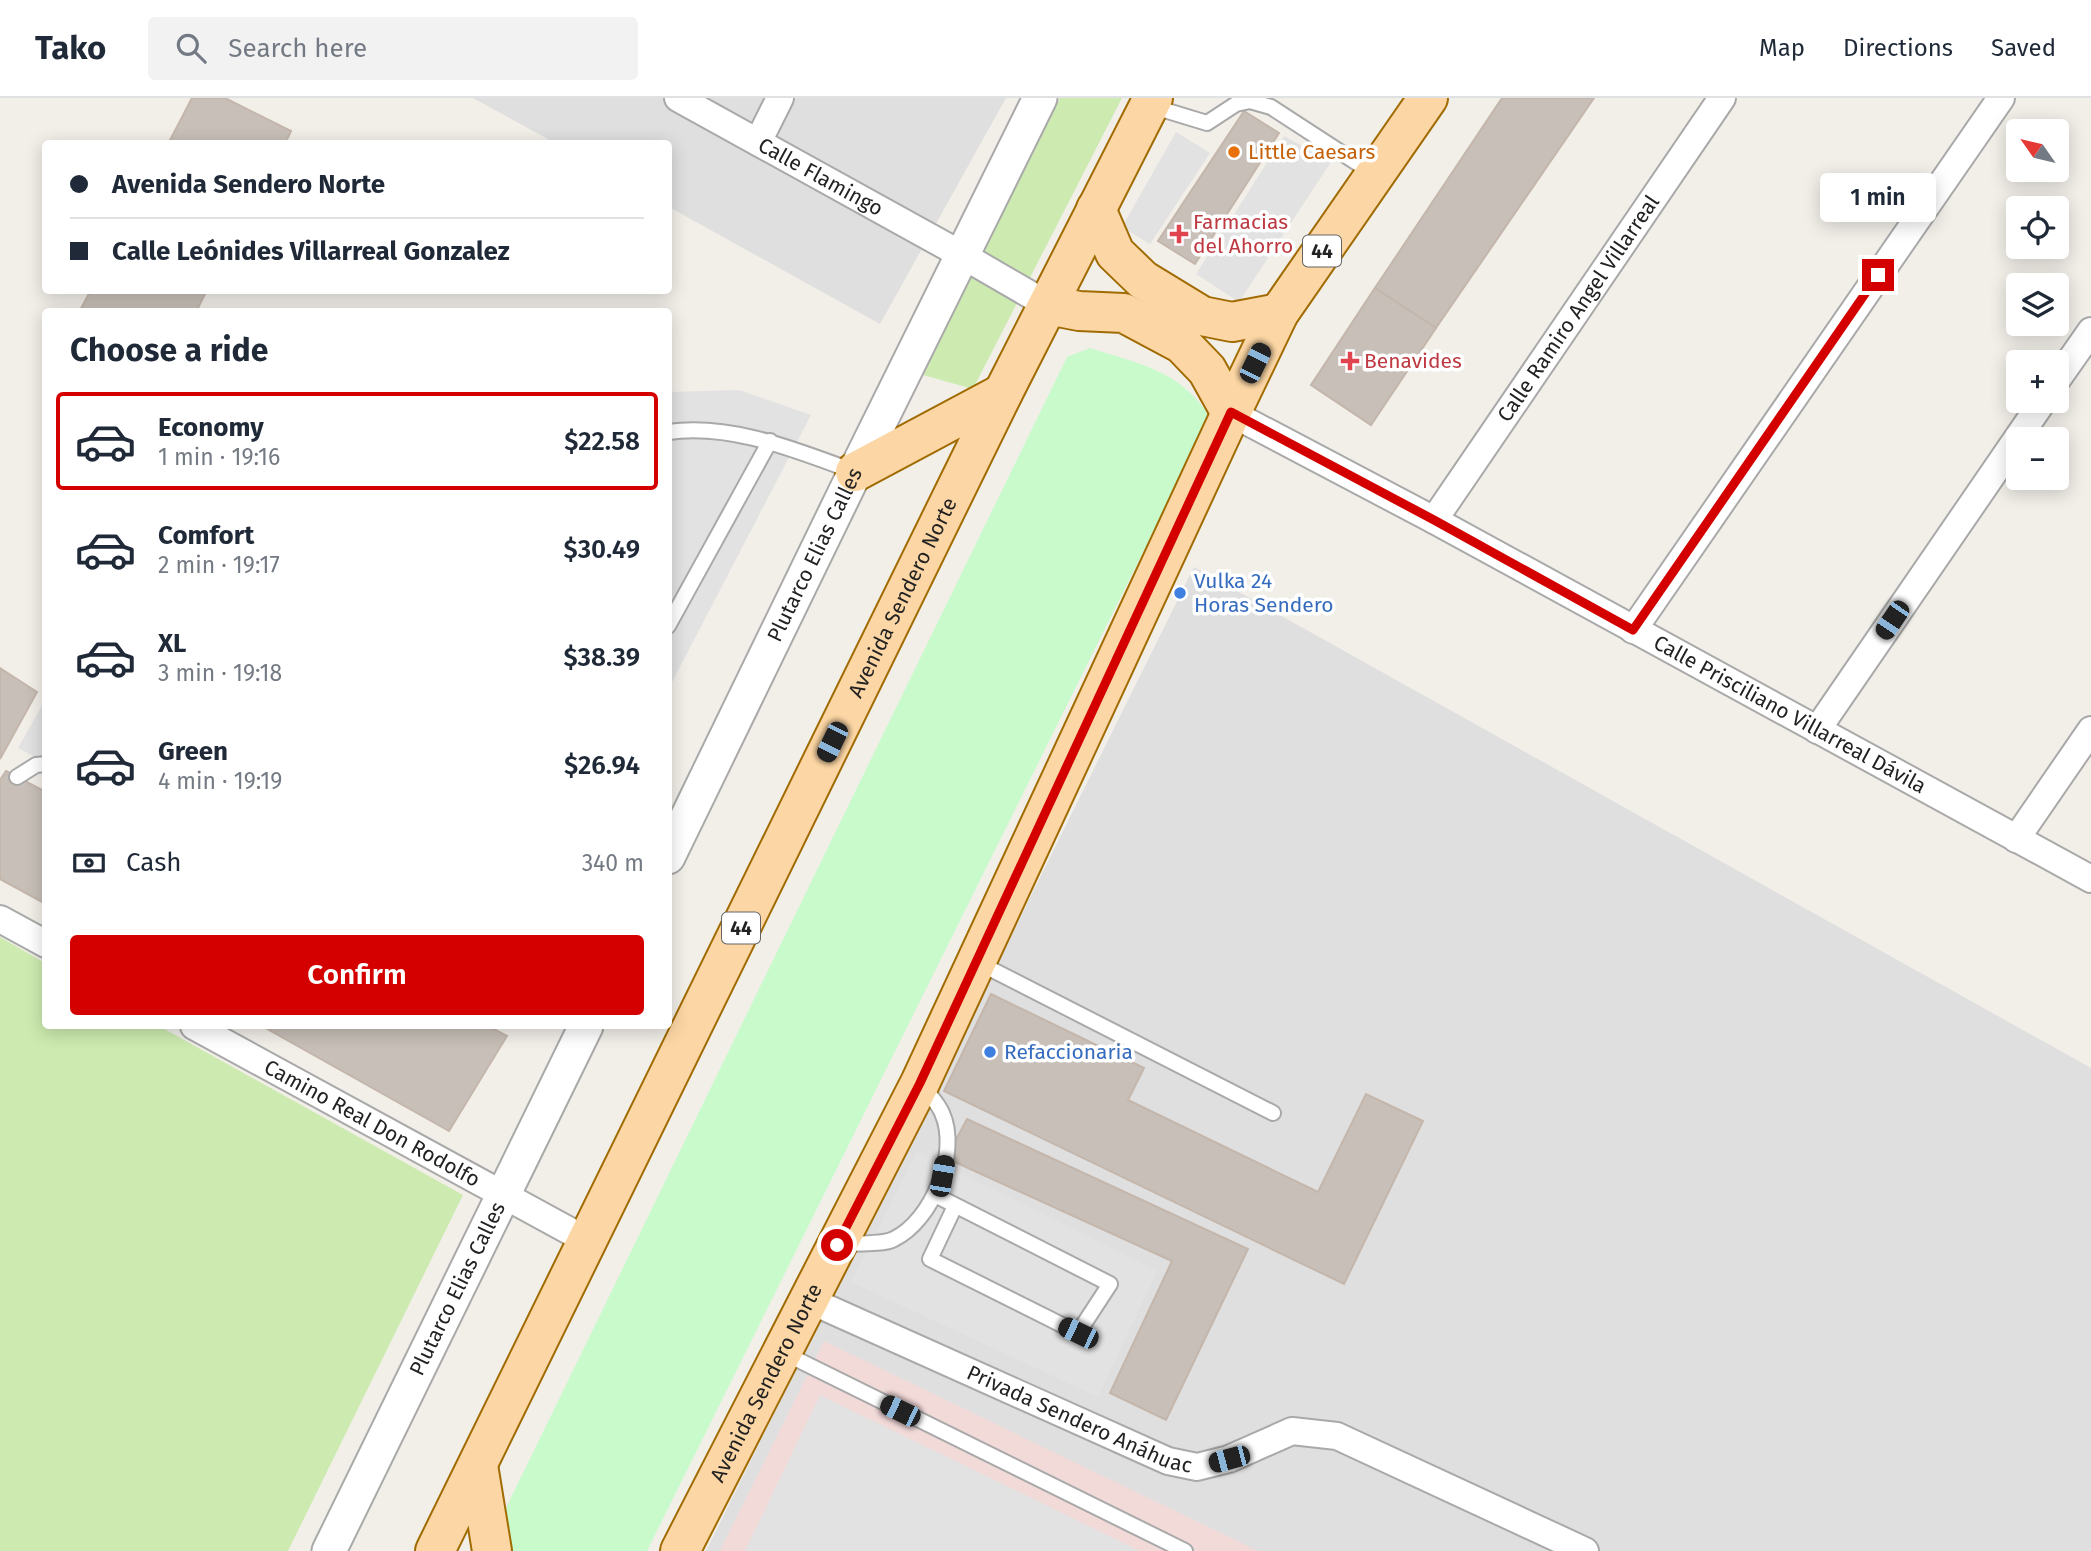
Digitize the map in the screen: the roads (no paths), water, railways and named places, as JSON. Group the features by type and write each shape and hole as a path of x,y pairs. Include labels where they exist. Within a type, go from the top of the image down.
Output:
{"main road":[{"name":"Avenida Sendero Norte","path":"680,1551 920,1083 1279,313 1428,98"},
{"name":"Avenida Sendero Norte","path":"435,1551 1003,393 1151,102"},
{"path":"1096,209 1115,253 1143,280 1202,316 1232,322 1279,313"},
{"path":"1048,304 1079,311 1124,313 1182,344 1208,370 1231,412"},
{"path":"855,472 1003,393"},
{"path":"478,1465 492,1551"}],"street":[{"name":"Calle Flamingo","path":"678,98 1048,304"},
{"path":"758,142 780,98"},
{"name":"Plutarco Elias Calles","path":"672,849 1040,98"},
{"name":"Calle Ramiro Angel Villarreal","path":"1434,520 1722,98"},
{"path":"1633,630 2001,98"},
{"path":"2069,362 2091,331"},
{"name":"Calle Prisciliano Villarreal Dávila","path":"1231,412 2091,879"},
{"path":"1817,730 2035,413"},
{"path":"2016,839 2091,730"},
{"path":"0,919 42,942"},
{"name":"Camino Real Don Rodolfo","path":"200,1029 588,1241"},
{"name":"Plutarco Elias Calles","path":"329,1551 585,1029"},
{"name":"Privada Sendero Anáhuac","path":"809,1300 1168,1461 1197,1467 1229,1459 1292,1432 1337,1436 1585,1551"}],"lane":[{"path":"1151,102 1207,122 1236,104 1250,101 1271,107 1375,175"},
{"path":"672,431 691,429 770,441 855,472"},
{"path":"672,619 770,441"},
{"path":"17,777 36,765 42,764"},
{"path":"976,962 1273,1113"},
{"path":"837,1245 892,1241 913,1226 935,1195 942,1176 947,1136 943,1113 920,1083"},
{"path":"935,1195 1110,1284 1078,1333 930,1259 955,1206"},
{"path":"783,1353 1185,1551"}],"place":[{"name":"Little Caesars","path":"1234,152"},
{"name":"Farmacias del Ahorro","path":"1179,234"},
{"name":"Benavides","path":"1350,361"},
{"name":"Vulka 24 Horas Sendero","path":"1180,593"},
{"name":"Refaccionaria","path":"990,1052"}]}
